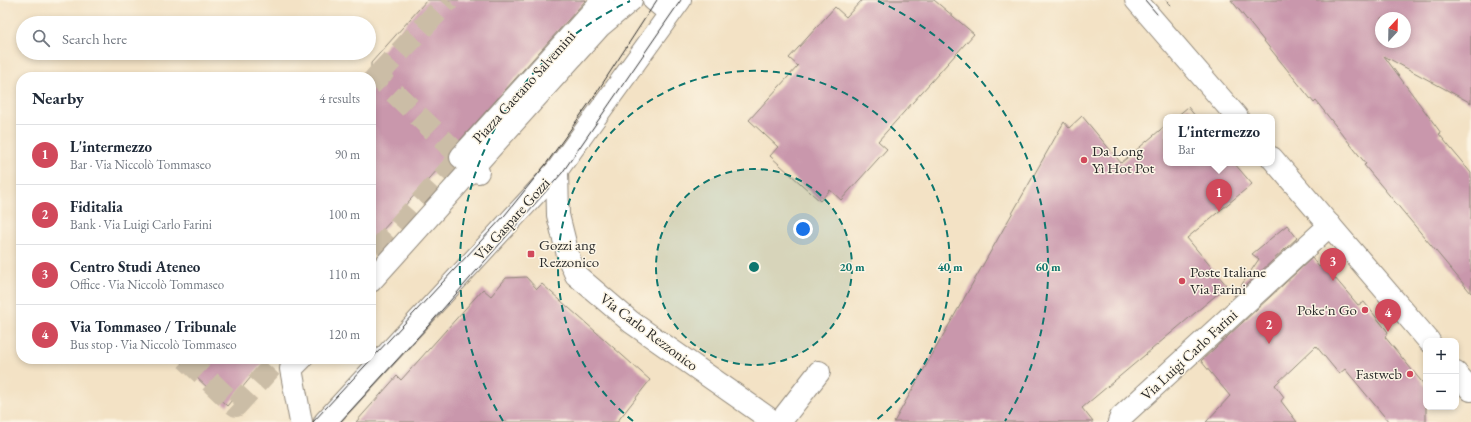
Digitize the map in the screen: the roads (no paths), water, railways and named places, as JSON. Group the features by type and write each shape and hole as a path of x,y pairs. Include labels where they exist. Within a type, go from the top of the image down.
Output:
{"street":[{"name":"Piazza Gaetano Salvemini","path":"476,170 461,156 603,0"},
{"path":"376,276 476,170 600,26 631,0"},
{"path":"1136,0 1234,114"},
{"name":"Via Gaspare Gozzi","path":"325,422 557,170 668,4"},
{"path":"1275,161 1426,338"},
{"name":"Via Carlo Rezzonico","path":"557,170 558,215 569,259 576,275 631,322 774,422"},
{"name":"Via Luigi Carlo Farini","path":"1119,422 1121,417 1330,225"},
{"path":"296,364 291,369 301,422"},
{"path":"780,422 819,372"},
{"path":"1457,374 1471,390"}],"tunnel":[{"path":"377,76 449,0"},
{"path":"376,77 377,76 461,157 376,251"},
{"path":"191,364 236,406 274,364"}],"tram line":[{"path":"376,354 505,215 546,164 597,92 657,0"},
{"path":"340,422 428,326 562,173 681,0"},
{"path":"1145,0 1157,14"},
{"path":"1166,0 1171,6"},
{"path":"313,422 367,364"}],"place":[{"name":"Da Long Yì Hot Pot","path":"1084,160"},
{"name":"L'intermezzo","path":"1219,212"},
{"name":"Gozzi ang Rezzonico","path":"531,254"},
{"name":"Poste Italiane Via Farini","path":"1182,281"},
{"name":"Centro Studi Ateneo","path":"1333,281"},
{"name":"Poke'n Go","path":"1365,310"},
{"name":"Via Tommaseo / Tribunale","path":"1388,332"},
{"name":"Fiditalia","path":"1269,344"},
{"name":"Fastweb","path":"1410,374"}]}
